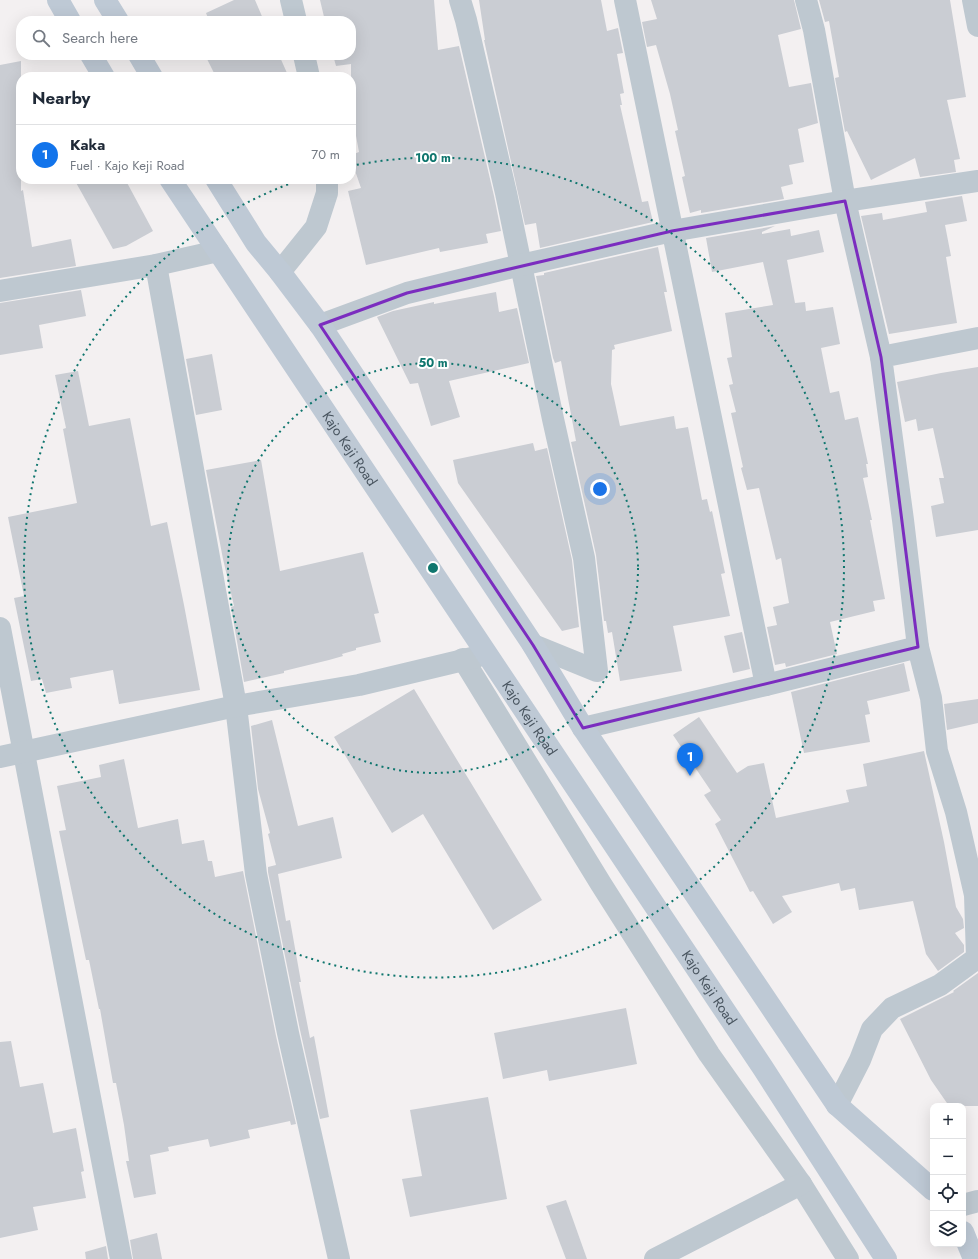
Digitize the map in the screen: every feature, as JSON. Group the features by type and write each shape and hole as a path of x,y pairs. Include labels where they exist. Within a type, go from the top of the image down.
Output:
{"main road":[{"path":"58,0 67,16"},
{"path":"105,0 115,16"},
{"path":"94,60 101,72"},
{"path":"142,60 149,72"},
{"name":"Kajo Keji Road","path":"173,184 763,1068 886,1259"},
{"path":"219,184 256,243 320,325 533,644 583,728 838,1105 930,1187"},
{"path":"966,1239 974,1259"}],"street":[{"path":"291,0 295,16"},
{"path":"460,0 466,20 521,265 552,419 584,558 597,671 533,644"},
{"path":"625,0 766,685"},
{"path":"806,0 814,30 845,201 881,357 918,647 931,698 937,751 956,812 975,895 977,957 940,985 892,1008 872,1029 860,1060 838,1105"},
{"path":"973,0 978,26"},
{"path":"305,60 308,72"},
{"path":"320,325 407,293 521,265 672,231 845,201 978,181"},
{"path":"280,272 316,227 327,193 327,184"},
{"path":"0,292 156,266 218,251"},
{"path":"156,266 236,706 256,874 288,1033 339,1259"},
{"path":"881,357 978,338"},
{"path":"0,628 121,1259"},
{"path":"583,728 766,685 918,647"},
{"path":"0,757 236,706 359,685 462,659 487,655"},
{"path":"462,659 600,884 709,1054 801,1184 848,1259"},
{"path":"655,1259 801,1184"},
{"path":"966,1204 978,1201"}],"highlighted area":[{"path":"845,201 881,357 918,647 583,728 533,645 320,325 407,293 672,231"}],"building":[{"path":"234,0 255,0 262,16 207,16 206,13"},
{"path":"320,0 434,0 438,50 459,46 494,196 501,231 486,234 488,243 440,252 439,248 366,265 348,191 361,188 356,174 356,153 359,152 356,136 356,72 351,72 351,64 336,66 334,60 356,60 356,16 324,16"},
{"path":"479,0 601,0 607,31 618,28 623,53 617,54 624,93 620,94 622,105 620,105 642,202 648,201 653,222 540,248 536,223 525,225 484,40"},
{"path":"651,0 794,0 801,29 778,35 789,87 811,83 818,123 798,129 804,162 789,165 793,184 781,187 784,199 701,213 701,210 690,213 682,177 685,176 675,131 678,130 670,94 656,45 647,47 642,22 657,19"},
{"path":"819,0 950,0 966,97 947,100 960,159 954,160 956,172 920,177 915,158 871,180 847,131 845,132 835,78 839,77 829,21 825,22"},
{"path":"208,60 281,60 287,72 214,72"},
{"path":"21,61 21,72 16,72 16,184 21,184 21,191 23,190 32,247 71,239 76,266 0,278 0,65"},
{"path":"77,184 128,184 153,231 126,246 113,249"},
{"path":"962,196 967,221 945,225 951,256 946,257 957,323 889,334 861,216 882,213 883,220 927,212 925,202"},
{"path":"775,226 762,232 762,234 790,229 791,236 819,230 824,252 787,260 795,303 805,302 806,311 833,307 840,344 821,348 830,393 839,391 845,420 858,417 868,464 866,464 868,477 863,478 872,520 870,520 885,599 873,601 875,611 830,622 837,654 786,667 785,663 775,665 767,627 777,625 773,607 789,603 781,558 776,560 759,488 747,490 741,468 743,467 731,413 736,412 729,385 733,384 727,358 732,357 725,313 773,305 763,262 712,272 706,238"},
{"path":"658,247 667,292 664,292 672,331 614,345 615,349 612,350 611,384 620,426 674,416 676,429 688,427 702,500 707,499 710,512 712,511 725,573 721,574 730,616 673,626 682,671 620,681 612,632 608,633 606,621 604,621 596,555 571,442 576,441 561,361 555,363 553,358 536,276"},
{"path":"81,290 86,316 39,325 43,348 0,355 0,303"},
{"path":"496,292 499,312 517,308 529,363 449,381 460,417 431,426 418,383 410,384 377,317 393,311 434,302 434,304"},
{"path":"212,354 222,410 196,415 186,359"},
{"path":"978,367 978,530 936,537 931,506 944,503 939,478 944,478 933,428 918,431 916,419 905,422 897,382"},
{"path":"78,371 89,426 130,418 151,526 167,522 200,690 119,704 113,670 70,678 72,688 46,693 42,679 31,681 14,598 24,596 8,517 77,503 63,429 66,428 55,375"},
{"path":"533,443 535,451 547,448 572,560 579,627 562,631 458,483 453,460"},
{"path":"261,460 280,571 363,552 379,613 374,614 381,642 356,648 356,650 342,654 343,656 284,671 284,673 244,682 231,607 234,606 223,559 206,470"},
{"path":"742,632 750,669 733,673 724,636"},
{"path":"904,663 910,691 867,701 870,714 865,715 870,742 804,753 791,692"},
{"path":"414,689 542,900 493,930 423,814 392,833 334,737"},
{"path":"978,699 978,723 947,730 944,704"},
{"path":"699,717 737,773 748,766 764,763 776,818 849,802 846,790 867,786 863,764 924,751 944,842 956,907 963,919 964,928 955,933 964,945 964,952 938,971 926,954 913,901 859,910 855,888 841,891 839,883 782,896 792,912 773,924 753,891 750,892 715,824 721,820 704,795 711,791 673,735"},
{"path":"272,720 298,826 333,817 342,858 278,874 286,921 290,920 301,982 299,982 310,1038 314,1036 329,1117 320,1119 300,1030 268,872 268,867 276,865 268,834 270,833 258,789 251,726"},
{"path":"124,759 138,828 178,819 182,844 204,840 208,861 212,861 215,877 243,871 276,1036 296,1124 291,1125 290,1121 248,1130 250,1138 210,1147 208,1139 168,1147 169,1151 150,1155 156,1194 134,1198 126,1161 129,1161 116,1083 113,1083 100,1009 89,960 86,960 59,831 66,830 57,786 101,777 99,765"},
{"path":"978,973 978,1106 966,1106 966,1103 947,1103 931,1080 900,1019 954,992 953,991"},
{"path":"626,1008 637,1064 549,1081 547,1070 503,1079 494,1033"},
{"path":"11,1041 20,1087 43,1083 53,1133 76,1128 84,1171 81,1172 86,1198 33,1207 38,1230 0,1238 0,1042"},
{"path":"488,1097 507,1199 410,1217 402,1179 422,1176 410,1110"},
{"path":"566,1200 587,1259 566,1259 546,1206"},
{"path":"157,1233 162,1259 133,1259 130,1240"},
{"path":"106,1246 108,1259 86,1259 85,1252"}],"place":[{"name":"Kaka","path":"690,776"}]}
